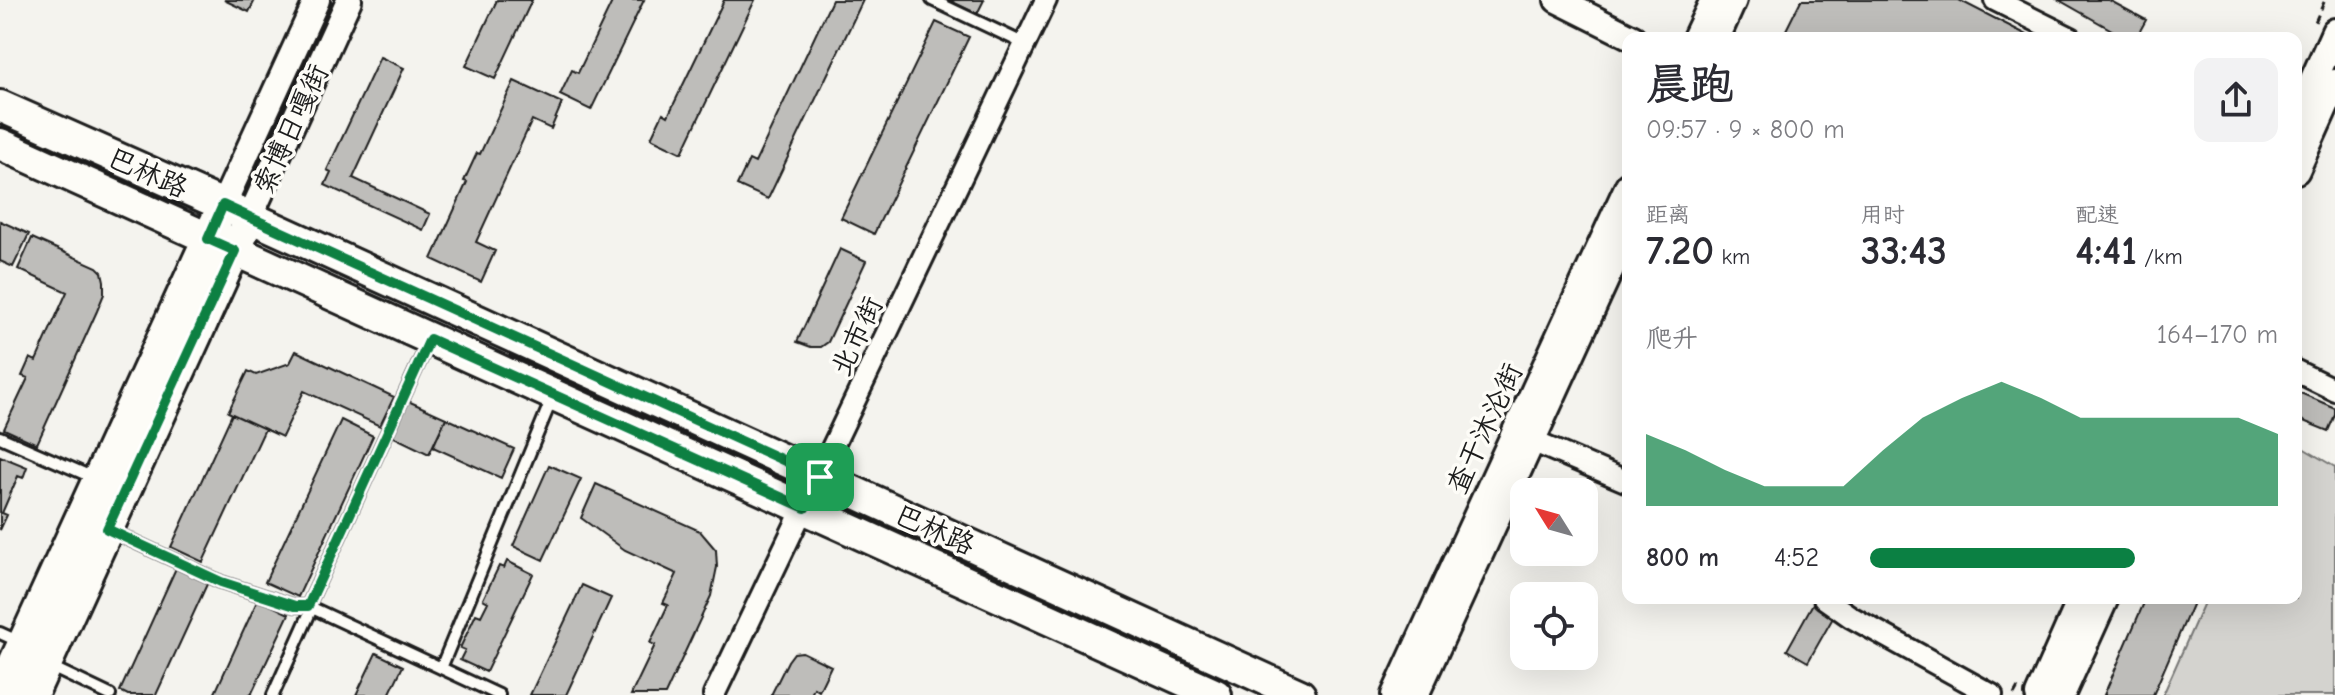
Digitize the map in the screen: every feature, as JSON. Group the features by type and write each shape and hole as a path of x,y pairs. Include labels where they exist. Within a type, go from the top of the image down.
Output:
{"main road":[{"path":"2302,106 2335,32"},
{"path":"2302,157 2335,83"},
{"name":"巴林路","path":"0,106 1300,695"},
{"name":"巴林路","path":"0,144 1216,695"},
{"name":"索博日嘎街","path":"32,695 107,529 237,211"},
{"name":"索博日嘎街","path":"0,694 12,638 222,245"},
{"path":"2039,695 2079,604"},
{"path":"2061,695 2102,604"}],"street":[{"name":"索博日嘎街","path":"237,211 317,0"},
{"name":"索博日嘎街","path":"237,211 349,0"},
{"name":"北市街","path":"714,695 1046,0"},
{"path":"1557,0 1622,32"},
{"path":"1698,32 1713,0"},
{"path":"1720,32 1734,0"},
{"path":"1995,0 2059,32"},
{"name":"查干沐沦街","path":"1394,695 1622,198"},
{"name":"查干沐沦街","path":"1416,695 1622,245"},
{"path":"2302,374 2335,390"},
{"path":"1532,441 1622,479"},
{"path":"1833,604 1992,695"}],"lane":[{"path":"932,0 1025,44"},
{"path":"273,695 430,339"},
{"path":"441,668 553,395"},
{"path":"0,437 98,480"},
{"path":"107,529 221,582 295,606 310,607 499,695"},
{"path":"46,664 110,695"}],"shaded area":[{"path":"2302,448 2335,467 2335,695 2163,695 2203,604 2302,604"}],"building":[{"path":"224,0 255,0 249,12"},
{"path":"497,0 532,0 495,79 466,66"},
{"path":"613,0 644,0 591,110 560,95 572,70 578,73"},
{"path":"724,0 755,0 682,153 651,138 663,113 668,116"},
{"path":"832,0 863,0 768,199 737,185 749,160 755,163"},
{"path":"948,0 984,0 977,14"},
{"path":"1801,0 1959,0 2021,32 1785,32"},
{"path":"2059,0 2109,0 2146,20 2139,32 2115,32"},
{"path":"936,22 969,37 874,234 841,218"},
{"path":"380,57 404,68 353,178 430,214 423,230 325,185 331,172 327,170"},
{"path":"514,81 562,103 551,129 532,120 476,242 495,251 481,282 432,259 467,182 464,181"},
{"path":"0,221 29,234 13,267 0,261"},
{"path":"32,238 97,267 104,281 104,294 37,444 4,429 28,378 22,376 30,358 36,361 67,292 18,269"},
{"path":"840,249 866,261 828,342 821,347 811,347 797,342"},
{"path":"296,351 394,397 380,426 304,391 282,437 228,412 248,371 256,375 290,363"},
{"path":"2302,394 2335,408 2328,431 2302,420"},
{"path":"408,401 446,418 429,454 392,436"},
{"path":"232,414 265,429 203,562 171,547"},
{"path":"446,418 514,449 501,478 433,447"},
{"path":"341,420 373,436 298,597 265,582"},
{"path":"0,456 27,467 23,478 18,476 2,513 7,515 0,530"},
{"path":"549,465 581,479 543,560 513,546"},
{"path":"596,484 700,531 716,550 717,567 711,596 665,695 631,695 655,645 650,643 668,605 663,603 677,574 625,550 581,518"},
{"path":"507,561 533,574 486,672 460,660 465,650 460,648 476,614 481,616 488,602 483,599 499,566 504,568"},
{"path":"176,568 208,582 156,695 128,695 120,691"},
{"path":"582,585 611,598 566,695 530,695"},
{"path":"258,599 289,614 251,695 214,695"},
{"path":"1813,604 1828,604 1838,609 1808,662 1787,650"},
{"path":"2143,604 2192,604 2153,695 2104,695"},
{"path":"802,652 831,666 819,691 814,688 811,695 771,695 788,661 794,653"},
{"path":"376,653 403,666 389,695 356,695"}],"route":[{"path":"223,205 820,477 805,508 430,339 308,606 295,606 221,582 107,529 235,251 208,239 223,205"}]}
